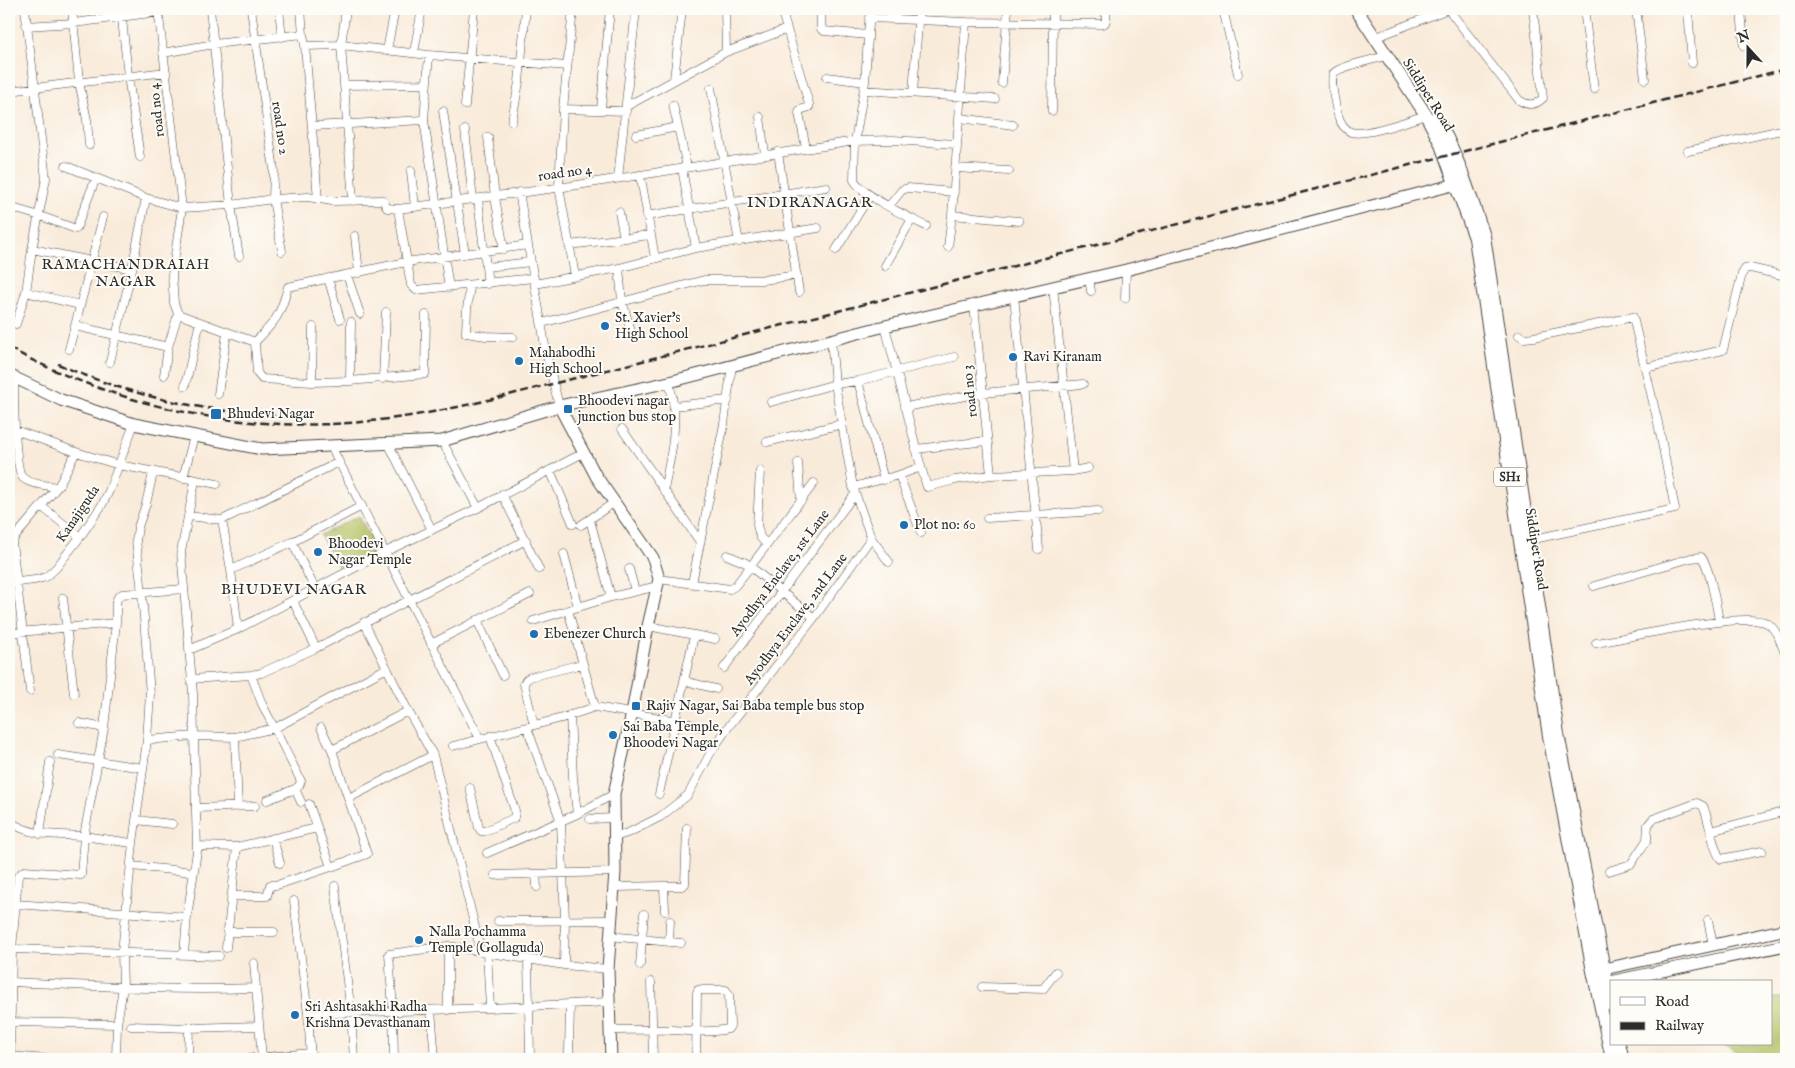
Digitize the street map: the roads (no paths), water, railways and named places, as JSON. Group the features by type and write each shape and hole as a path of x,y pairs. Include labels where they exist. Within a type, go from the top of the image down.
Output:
{"main road":[{"name":"Siddipet Road","path":"1356,9 1426,115 1484,236 1558,734 1598,970"},
{"name":"Siddipet Road","path":"1366,9 1393,55 1419,90 1448,138 1475,238 1549,736 1601,983 1610,1045"},
{"name":"Siddipet Road","path":"1601,983 1610,1003"},
{"name":"Siddipet Road","path":"1610,1046 1612,1059"},
{"path":"1620,1046 1623,1059"}],"street":[{"path":"16,324 26,292 32,249 46,179 25,9"},
{"path":"72,9 79,82 87,120 89,145"},
{"path":"210,9 231,205 239,256"},
{"name":"road no 2","path":"251,9 274,170 274,199 282,251"},
{"path":"280,9 282,37"},
{"path":"301,9 313,126 318,199"},
{"path":"346,9 341,45 353,201"},
{"path":"387,50 395,9"},
{"path":"414,52 422,9"},
{"path":"465,105 474,9"},
{"path":"512,121 521,62 526,9"},
{"path":"573,9 563,109 559,187 575,276"},
{"path":"601,110 610,9"},
{"path":"618,178 636,9"},
{"path":"674,78 682,9"},
{"path":"725,9 726,52"},
{"path":"781,9 809,104 809,107 800,110 806,148"},
{"path":"821,9 820,26 824,31 868,35"},
{"path":"870,9 865,86 855,141 854,180 857,186 870,195 926,226"},
{"path":"913,93 919,9"},
{"path":"1002,83 1008,9"},
{"path":"1052,111 1053,9"},
{"path":"869,18 966,22 1102,24 1106,20 1106,9"},
{"path":"1223,9 1238,74"},
{"path":"1382,35 1448,9 1519,100 1525,104 1536,104 1543,98 1533,9"},
{"path":"1584,9 1594,89"},
{"path":"1636,9 1645,79"},
{"path":"1688,9 1692,63"},
{"path":"1741,9 1744,46"},
{"path":"26,26 74,23 122,12 158,10"},
{"name":"road no 4","path":"158,10 182,208 172,275 174,303 178,314 168,347 164,375"},
{"path":"122,12 128,76 140,156"},
{"path":"948,247 954,192 956,144 960,118 966,22"},
{"path":"563,109 601,110 626,108 674,78 726,52 787,29"},
{"path":"163,53 254,38 303,34"},
{"path":"305,46 341,45 430,55 567,66"},
{"path":"430,55 424,120 449,288"},
{"path":"1386,56 1341,69 1334,73 1332,79 1336,104 1339,119 1344,127 1352,132 1363,133 1426,115"},
{"path":"9,91 166,72"},
{"path":"827,77 865,86 913,93 996,99"},
{"path":"344,85 426,84"},
{"path":"711,88 739,242"},
{"path":"673,105 696,248"},
{"path":"443,111 465,254"},
{"path":"760,117 765,155"},
{"path":"960,118 1013,125"},
{"path":"313,126 424,120"},
{"path":"636,135 678,127"},
{"path":"1688,151 1786,128"},
{"path":"465,130 485,252 488,284"},
{"path":"488,137 494,197 504,249"},
{"name":"road no 4","path":"398,209 476,200 855,141 893,140 956,144"},
{"path":"778,152 799,292"},
{"path":"66,166 146,198 182,208 308,197 332,201 383,200 387,208 398,209 411,285 416,290 575,276 619,268 696,248 818,228"},
{"path":"955,168 1009,171"},
{"path":"411,171 415,207"},
{"path":"639,175 656,258"},
{"path":"9,207 40,216 76,230 96,178"},
{"path":"57,487 32,482 21,475 18,464 11,376 61,400 134,424 262,449 442,441 559,406 668,382 974,304 1126,270 1460,183"},
{"path":"646,216 826,187"},
{"path":"888,206 902,190 908,188 954,192"},
{"path":"519,192 547,357 559,406 596,476 653,558 659,583 648,626 632,713 614,794 615,887 609,936 608,969 611,1059"},
{"path":"836,250 870,195"},
{"path":"110,362 132,269 146,198"},
{"path":"620,212 624,238"},
{"path":"952,215 1019,221"},
{"path":"69,349 103,217"},
{"path":"886,266 912,219"},
{"path":"570,245 650,235"},
{"path":"355,236 359,273"},
{"path":"426,315 425,374 383,379 312,382 262,379 257,373 255,342 272,325 281,310 288,287 406,262 528,245"},
{"path":"32,249 132,269"},
{"path":"486,266 531,262"},
{"path":"619,268 622,301 631,331"},
{"path":"1645,368 1723,350 1742,274 1750,268 1786,276"},
{"path":"1125,298 1126,270"},
{"path":"542,323 704,280 763,280 797,274"},
{"path":"347,275 360,314"},
{"path":"328,278 340,319"},
{"path":"1089,278 1091,291"},
{"path":"470,286 466,309 466,333 486,336 513,336"},
{"path":"1054,287 1073,471"},
{"path":"26,292 80,305"},
{"path":"1014,296 1039,549"},
{"name":"road no 3","path":"974,304 991,476"},
{"path":"383,379 386,312"},
{"path":"178,314 255,342"},
{"path":"1519,335 1524,338 1534,338 1633,317 1658,422 1675,509 1529,540"},
{"path":"185,386 200,322"},
{"path":"350,381 351,322"},
{"path":"75,326 168,347"},
{"path":"885,326 927,487 955,480 1073,471 1088,468"},
{"path":"312,382 313,327"},
{"path":"218,394 228,332"},
{"path":"831,339 835,384 854,491 871,538 889,562"},
{"path":"771,402 835,384 858,381 954,357"},
{"path":"692,583 728,400 732,365"},
{"path":"858,381 884,480"},
{"path":"664,490 675,422 674,406 668,382"},
{"path":"906,407 982,393 1083,384"},
{"path":"674,406 728,400"},
{"name":"Kanajiguda","path":"9,583 46,577 56,568 80,537 110,491 134,424"},
{"path":"767,442 842,424"},
{"path":"622,428 700,542"},
{"path":"15,430 119,465 217,484"},
{"path":"183,478 194,436"},
{"path":"442,441 478,508"},
{"path":"916,449 987,441"},
{"path":"388,444 432,530"},
{"path":"331,446 480,739"},
{"path":"30,691 12,543 57,487 76,452"},
{"path":"189,650 238,629 385,552 478,508 583,453"},
{"path":"188,516 222,520 340,462"},
{"path":"798,464 801,501"},
{"path":"854,491 921,467"},
{"path":"550,470 577,524 590,520 615,502"},
{"path":"760,471 758,525 760,537 767,545"},
{"path":"116,1059 117,1024 123,987 122,952 133,843 147,740 150,694 136,540 153,473"},
{"path":"899,475 921,533"},
{"path":"184,954 197,846 192,679 182,552 195,481"},
{"path":"533,620 659,583 692,583 730,589 735,586 814,483"},
{"name":"Ayodhya Enclave, 1st Lane","path":"724,668 854,491"},
{"path":"502,494 539,569"},
{"path":"41,506 80,537"},
{"path":"231,570 292,542 362,506"},
{"path":"987,518 1098,511"},
{"path":"222,520 231,570 238,629"},
{"path":"590,520 612,597"},
{"name":"Ayodhya Enclave, 2nd Lane","path":"615,837 630,832 660,817 688,795 711,752 729,726 814,618 871,538"},
{"path":"192,679 261,673 316,648 526,540"},
{"path":"292,542 315,589"},
{"path":"564,554 578,606"},
{"path":"727,554 750,566 814,618"},
{"path":"1594,586 1691,558 1701,557 1705,562 1719,621"},
{"path":"629,569 635,591"},
{"path":"47,1059 9,1057 10,962 12,920 16,904 12,886 18,876 24,871 80,875 84,836 104,728 116,623 116,602 122,594 131,592 184,589"},
{"path":"431,644 530,594"},
{"path":"64,598 74,694"},
{"path":"293,601 316,648"},
{"path":"568,610 595,707"},
{"path":"477,620 504,674"},
{"path":"1596,644 1719,621 1750,620 1766,622 1774,630 1786,656"},
{"path":"364,622 408,711 433,755 484,952 490,1008"},
{"path":"9,633 116,623"},
{"path":"648,626 715,640"},
{"path":"660,794 694,636"},
{"path":"564,964 565,920 561,822 531,726 524,684 530,677 582,664"},
{"path":"147,740 194,736 235,737 275,728 387,668"},
{"path":"251,675 262,704 302,781 296,789 267,800"},
{"path":"685,681 716,689"},
{"path":"453,746 570,716 595,707 702,727"},
{"path":"332,750 408,711"},
{"path":"570,716 577,814"},
{"path":"79,723 104,728"},
{"path":"231,896 267,896 270,885 277,885 331,868 367,854 332,750 321,728"},
{"path":"470,788 481,831 514,818 515,812 490,736"},
{"path":"235,737 238,807"},
{"path":"58,755 143,768"},
{"path":"349,798 433,755"},
{"path":"40,834 50,762"},
{"path":"296,789 317,828 331,868"},
{"path":"487,853 561,822 614,794"},
{"path":"1609,871 1631,864 1647,840 1648,825 1653,819 1700,803 1706,813 1717,853 1721,859 1762,851"},
{"path":"196,808 255,806"},
{"path":"1711,831 1786,811"},
{"path":"590,819 614,818"},
{"path":"9,820 19,828 40,834 84,836 133,843"},
{"path":"136,820 172,824"},
{"path":"197,846 237,846 317,828"},
{"path":"615,887 682,886 685,884 687,828"},
{"path":"273,838 280,863"},
{"path":"226,948 237,846"},
{"path":"131,866 194,872"},
{"path":"495,875 615,872"},
{"path":"536,874 537,887"},
{"path":"335,886 351,1013 354,1059"},
{"path":"664,886 664,911"},
{"path":"244,1059 311,1056 308,1014 294,901"},
{"path":"16,904 187,917"},
{"path":"640,965 644,914"},
{"path":"498,921 612,920"},
{"path":"1704,962 1708,920"},
{"path":"669,942 670,921"},
{"path":"1598,970 1786,929"},
{"path":"227,932 274,932"},
{"path":"1759,935 1763,950"},
{"path":"609,936 681,943"},
{"path":"1616,980 1786,945"},
{"path":"448,946 448,1010"},
{"path":"394,1059 389,954 448,946 608,969"},
{"path":"12,949 219,956"},
{"path":"528,959 530,1056 528,1059"},
{"path":"254,963 262,1058"},
{"path":"982,987 1043,989 1056,972"},
{"path":"1601,983 1610,981"},
{"path":"11,982 123,987 255,988"},
{"path":"652,982 653,1059"},
{"path":"609,1030 697,1031 728,1029 730,1026 730,995 726,990 698,990 697,1031 696,1059"},
{"path":"308,1014 393,1010 448,1010 608,1002"},
{"path":"569,1053 570,1005"},
{"path":"431,1010 435,1059"},
{"path":"10,1022 117,1024"},
{"path":"131,1026 189,1028 259,1026"},
{"path":"188,1059 189,1028"}],"railway":[{"path":"9,348 51,369 94,386 138,401 184,412 230,420 277,424 323,424 402,417 450,409 497,398 1786,69"},
{"path":"58,364 113,385 170,401 228,411 286,416"}],"place":[{"name":"St. Xavier's High School","path":"605,326"},
{"name":"Ravi Kiranam","path":"1013,357"},
{"name":"Mahabodhi High School","path":"519,361"},
{"name":"Bhoodevi nagar junction bus stop","path":"568,409"},
{"name":"Bhudevi Nagar","path":"216,414"},
{"name":"Plot no: 60","path":"904,525"},
{"name":"Bhoodevi Nagar Temple","path":"318,552"},
{"name":"Ebenezer Church","path":"534,634"},
{"name":"Rajiv Nagar, Sai Baba temple bus stop","path":"636,706"},
{"name":"Sai Baba Temple, Bhoodevi Nagar","path":"613,735"},
{"name":"Nalla Pochamma Temple (Gollaguda)","path":"419,940"},
{"name":"Sri Ashtasakhi Radha Krishna Devasthanam","path":"295,1015"}],"district":[{"name":"INDIRANAGAR","path":"810,202"},
{"name":"RAMACHANDRAIAH NAGAR","path":"126,272"},
{"name":"BHUDEVI NAGAR","path":"294,589"}]}
